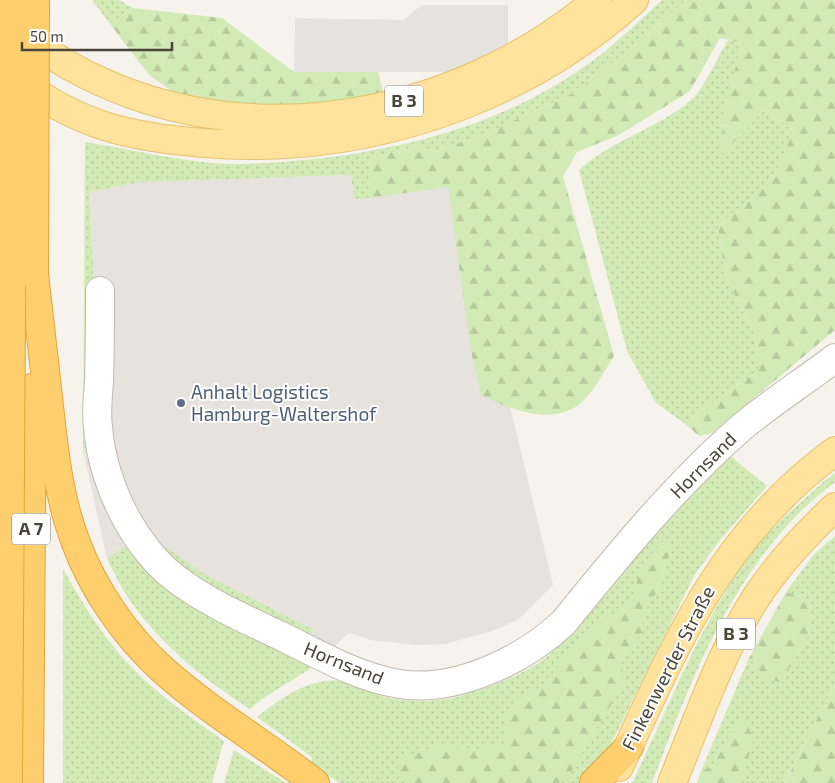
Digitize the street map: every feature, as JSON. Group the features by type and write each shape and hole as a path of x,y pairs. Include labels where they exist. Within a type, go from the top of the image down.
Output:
{"highway":[{"name":"A 7","path":"8,783 13,0"},
{"name":"A 7","path":"29,783 35,0"},
{"path":"34,274 55,457 69,523 88,570 120,620 143,651 163,670 238,729 308,778"},
{"path":"594,783 628,746"}],"main road":[{"name":"B 3","path":"0,12 27,37 77,71 104,85 186,111 239,118 303,118 341,114 410,99 442,89 502,62 552,33 597,0"},
{"name":"B 3","path":"0,66 29,88 84,120 135,135 180,141 247,145 295,143 359,135 419,120 476,100 528,76 574,48 634,0"},
{"name":"Finkenwerder Straße","path":"612,783 686,626 732,552 776,502 835,451"},
{"name":"B 3","path":"672,783 720,667 757,596 787,556 835,507"}],"street":[{"name":"Hornsand","path":"100,291 98,427 109,479 127,520 152,556 174,578 235,614 328,660 362,674 400,684 429,684 476,674 526,652 545,640 564,622 676,491 711,456 743,426 835,358"}],"shaded area":[{"path":"422,5 508,5 508,72 294,72 295,18 403,20"},
{"path":"351,175 354,199 477,183 493,253 511,410 553,585 518,620 492,631 445,644 416,645 371,640 349,633 314,665 122,548 107,559 83,450 88,446 95,302 89,192 142,182"}],"green space":[{"path":"92,0 119,0 133,8 110,24"},
{"path":"662,0 686,0 642,41 568,96 500,127 435,152 419,146 369,158 370,198 354,199 351,175 142,182 89,192 95,302 88,446 83,450 85,142 189,160 242,164 293,161 342,155 415,141 486,119 521,104 553,86 605,51"},
{"path":"686,0 835,0 835,330 712,433 699,436 684,423 759,370 755,336 725,275 718,225 759,193 776,173 793,131 765,109 722,155 723,113 742,43 720,38 690,91 619,135 577,152 563,176 614,356 597,383 586,398 575,407 562,413 549,415 520,411 481,395 471,352 448,187 370,198 369,158 419,146 435,152 500,127 568,96 642,41"},
{"path":"133,8 222,18 294,72 378,72 383,92 352,101 277,106 183,99 149,75 110,24"},
{"path":"728,40 742,43 723,113 722,154 765,109 793,131 776,173 759,193 718,225 725,275 755,336 759,370 684,423 656,403 627,351 579,170 606,150 665,118 692,99 697,94"},
{"path":"729,455 767,486 720,540 694,576 614,738 592,774 583,783 340,783 311,765 312,757 257,717 296,690 318,682 348,682 388,698 428,701 452,698 486,688 532,667 559,646 636,556"},
{"path":"835,473 835,482 801,511 771,544 745,580 722,619 702,659 652,783 632,783 688,662 718,604 736,575 755,548 771,531"},
{"path":"835,536 835,684 784,783 738,783 743,775 722,745 712,766 701,771 749,658 766,678 781,683 808,636 811,610 799,596 786,592 814,554"},
{"path":"664,540 670,549 663,582 645,611 641,633 619,663 626,679 567,779 558,783 407,783 397,775 398,759 440,746 476,749 508,744 503,717 517,697 539,688 579,643 607,617 617,613 631,600 643,564"},
{"path":"136,545 314,665 250,709 233,698 170,648 127,597 107,559 122,548"},
{"path":"165,547 206,575 312,629 309,636 202,584 162,553"},
{"path":"63,569 96,623 136,672 168,700 224,741 212,783 63,783"},
{"path":"786,592 799,596 811,610 808,636 781,683 766,678 749,658"},
{"path":"835,684 835,783 784,783 788,776"},
{"path":"743,718 754,738 743,775 738,783 697,783 701,771 712,766 722,745"},
{"path":"234,750 286,783 224,783"}],"place":[{"name":"Anhalt Logistics Hamburg-Waltershof","path":"181,403"}]}
